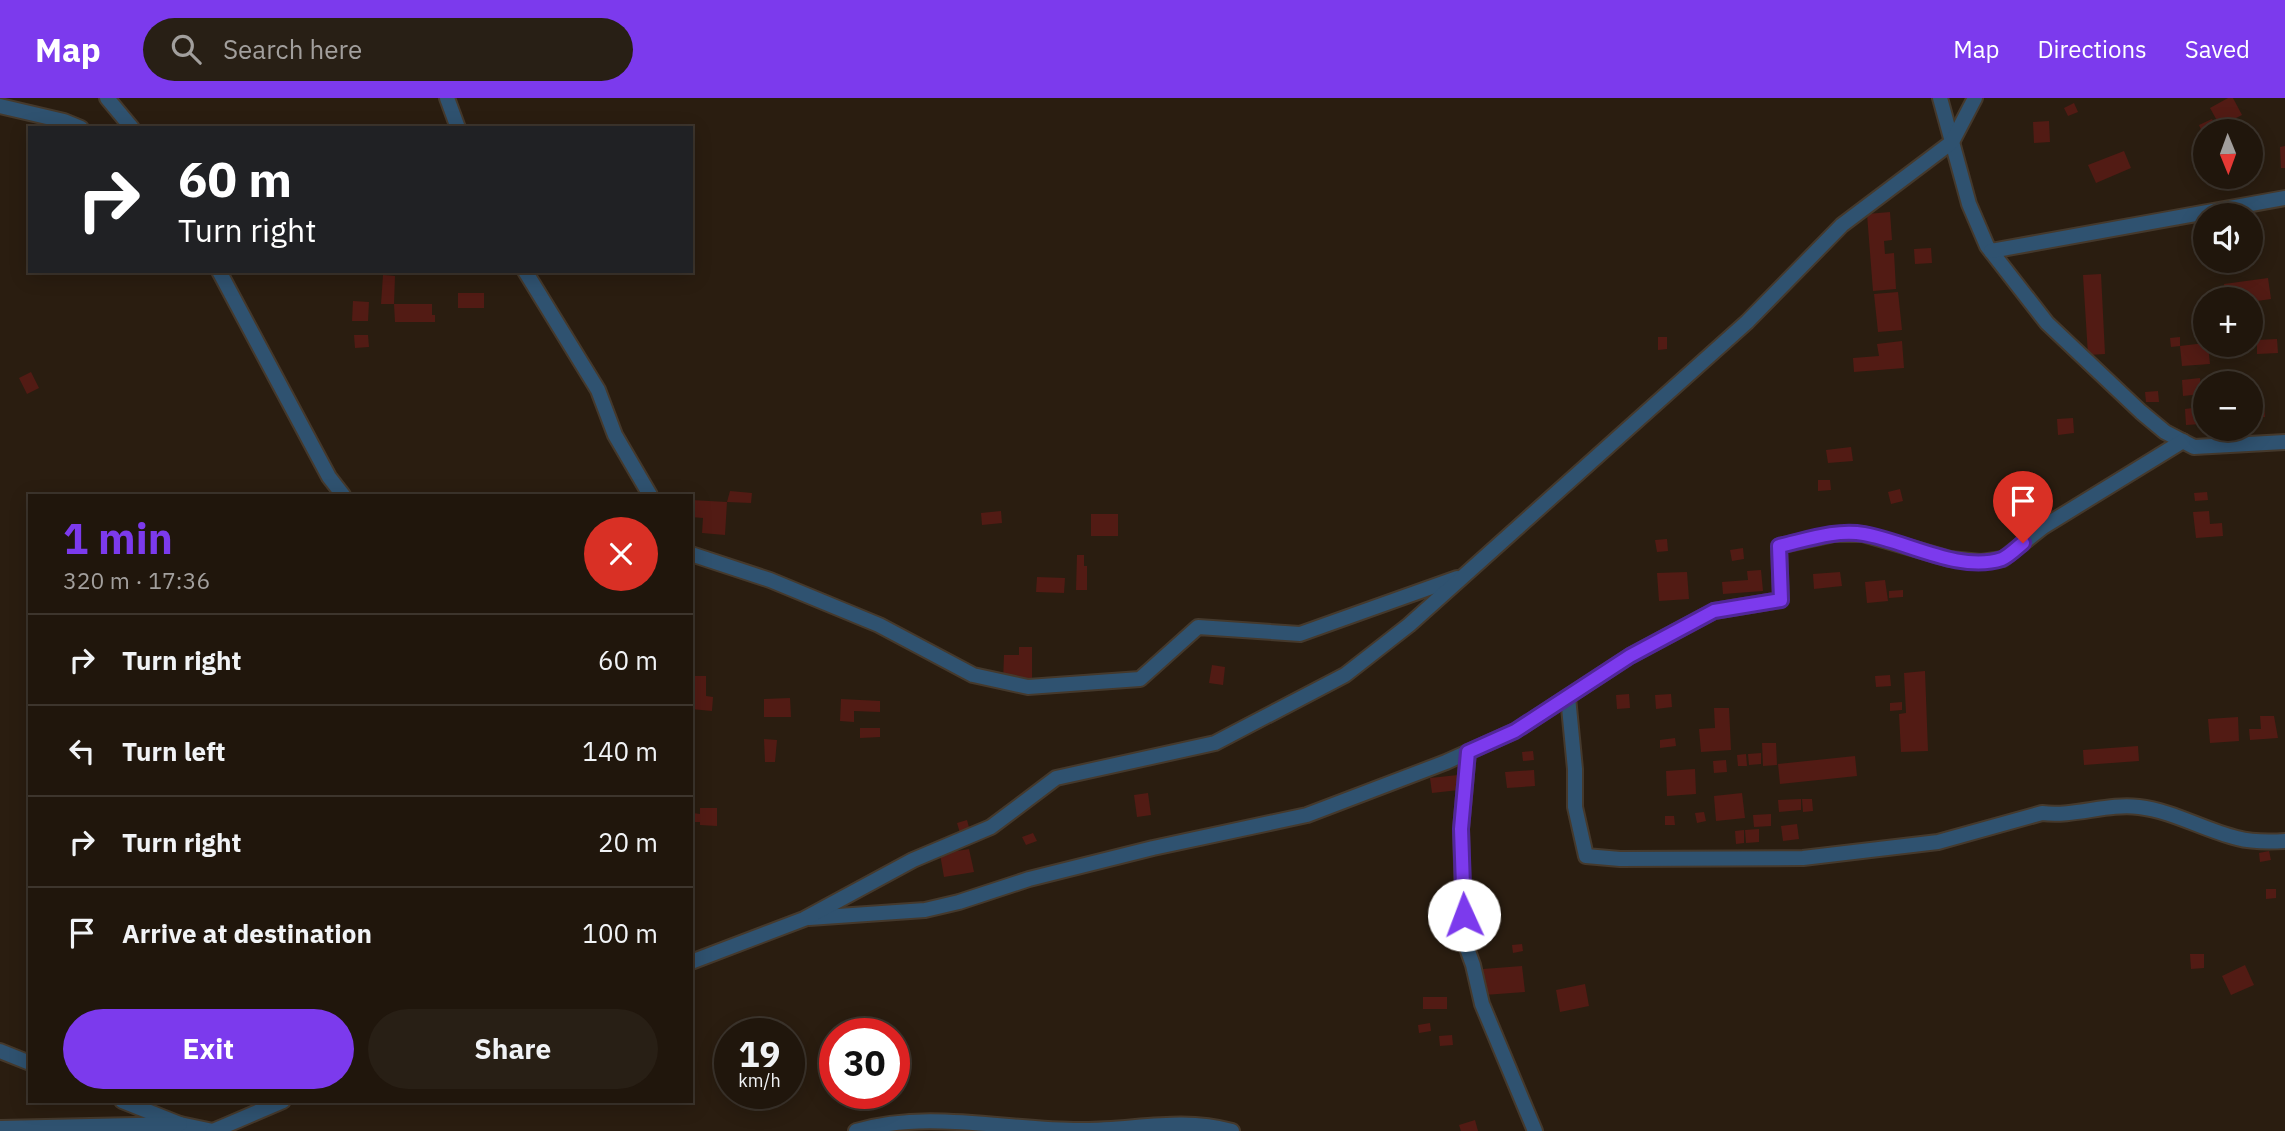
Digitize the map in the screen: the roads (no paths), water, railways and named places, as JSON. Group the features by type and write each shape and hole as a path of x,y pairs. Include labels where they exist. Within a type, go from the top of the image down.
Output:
{"street":[{"path":"107,98 130,126"},
{"path":"447,98 457,126"},
{"path":"1940,98 1969,204 1991,251 2048,323 2141,412 2165,432 2194,447 2285,442"},
{"path":"693,961 804,919 913,860 991,827 1056,778 1215,743 1345,675 1409,625 1747,323 1842,225 1952,142 1975,98"},
{"path":"0,106 76,126"},
{"path":"1991,251 2285,198"},
{"path":"220,273 329,477 343,494"},
{"path":"526,273 598,390 615,435 649,494"},
{"path":"804,919 925,910 959,902 1030,878 1307,814 1369,793 1515,731 1630,656 1714,611 1781,600 1779,546 1834,534 1863,534 1950,559 1981,562 2003,559 2043,527 2183,441"},
{"path":"693,555 770,580 879,625 973,675 1028,687 1140,679 1198,627 1300,634 1464,575"},
{"path":"1568,697 1576,807 1586,856 1620,859 1803,858 1938,842 2042,813 2058,815 2118,807 2139,807 2166,814 2237,838 2285,841"},
{"path":"1468,752 1461,829 1464,940 1473,964 1482,1004 1535,1131"},
{"path":"0,1051 28,1062"},
{"path":"127,1103 180,1124 213,1131 279,1103"},
{"path":"856,1131 891,1123 934,1121 1085,1130 1159,1123 1218,1127 1232,1131"},
{"path":"0,1128 180,1124"}]}
